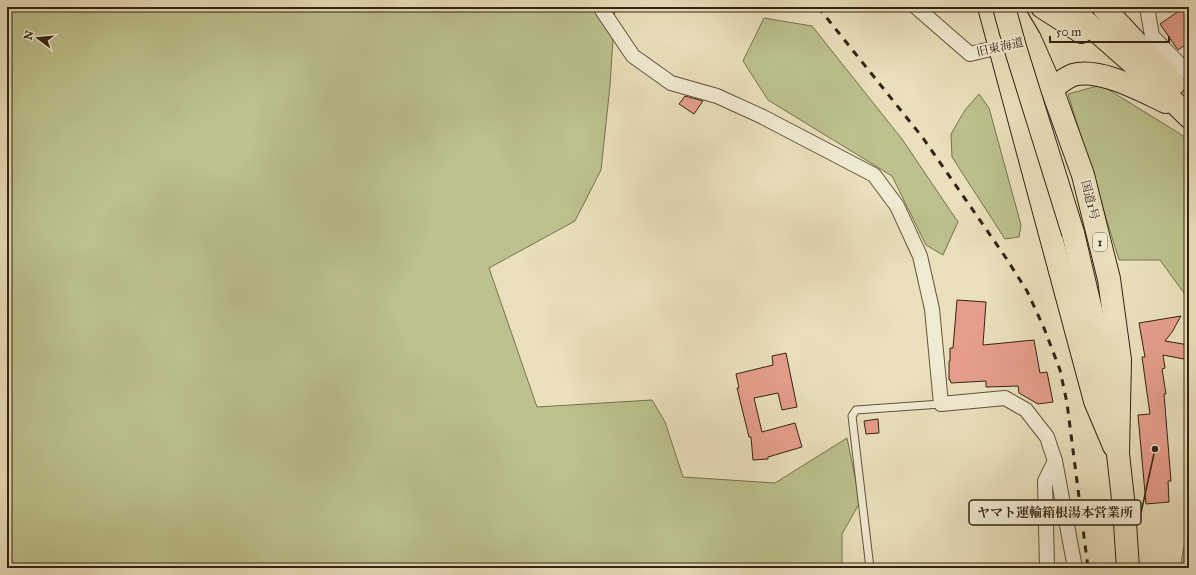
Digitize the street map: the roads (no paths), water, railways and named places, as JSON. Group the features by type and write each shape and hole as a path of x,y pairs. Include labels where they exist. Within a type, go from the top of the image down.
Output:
{"highway":[{"name":"国道1号","path":"989,7 1095,401 1118,454"},
{"name":"1","path":"1004,7 1073,233 1100,354 1118,454"},
{"name":"国道1号","path":"1011,7 1030,40 1052,90 1083,175 1109,279 1120,360 1118,454 1124,508 1128,568"},
{"path":"1042,7 1124,56"},
{"path":"1069,7 1186,109"},
{"path":"1103,7 1161,69 1186,109"},
{"path":"1052,90 1072,75 1087,73 1103,76 1137,88 1186,109"}],"street":[{"path":"602,7 602,10 633,56 671,83 716,96 763,117 874,175 897,206 920,256 932,309 941,404 1005,398 1026,410 1047,438 1055,461 1074,568"},
{"name":"旧東海道","path":"916,7 970,54 1030,40"},
{"path":"1147,7 1152,36 1189,74"},
{"path":"1047,568 1045,481 1055,461"}],"lane":[{"path":"870,568 852,416 856,410 941,404"}],"railway":[{"path":"818,7 923,138 1027,291 1044,328 1060,370 1067,403 1088,568"}],"place":[{"name":"ヤマト運輸箱根湯本営業所","path":"1155,449"}]}
